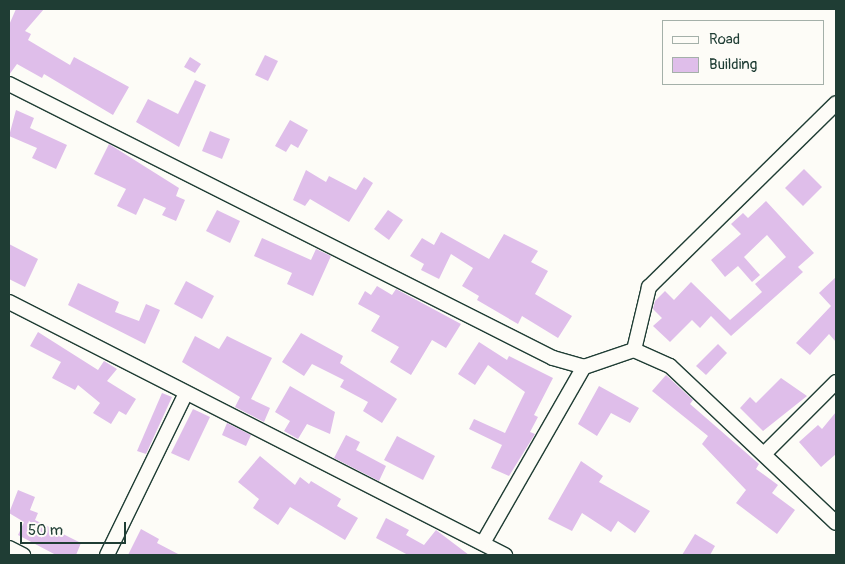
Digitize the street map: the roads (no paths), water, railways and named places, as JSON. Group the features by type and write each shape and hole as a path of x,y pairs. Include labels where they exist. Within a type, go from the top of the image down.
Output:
{"street":[{"path":"9,84 553,358 584,367 634,350 670,366 836,523"},
{"path":"634,350 649,287 836,103"},
{"path":"9,302 185,395 505,555"},
{"path":"483,543 584,367"},
{"path":"764,454 836,382"},
{"path":"107,555 185,395"},
{"path":"9,548 23,555"}]}
